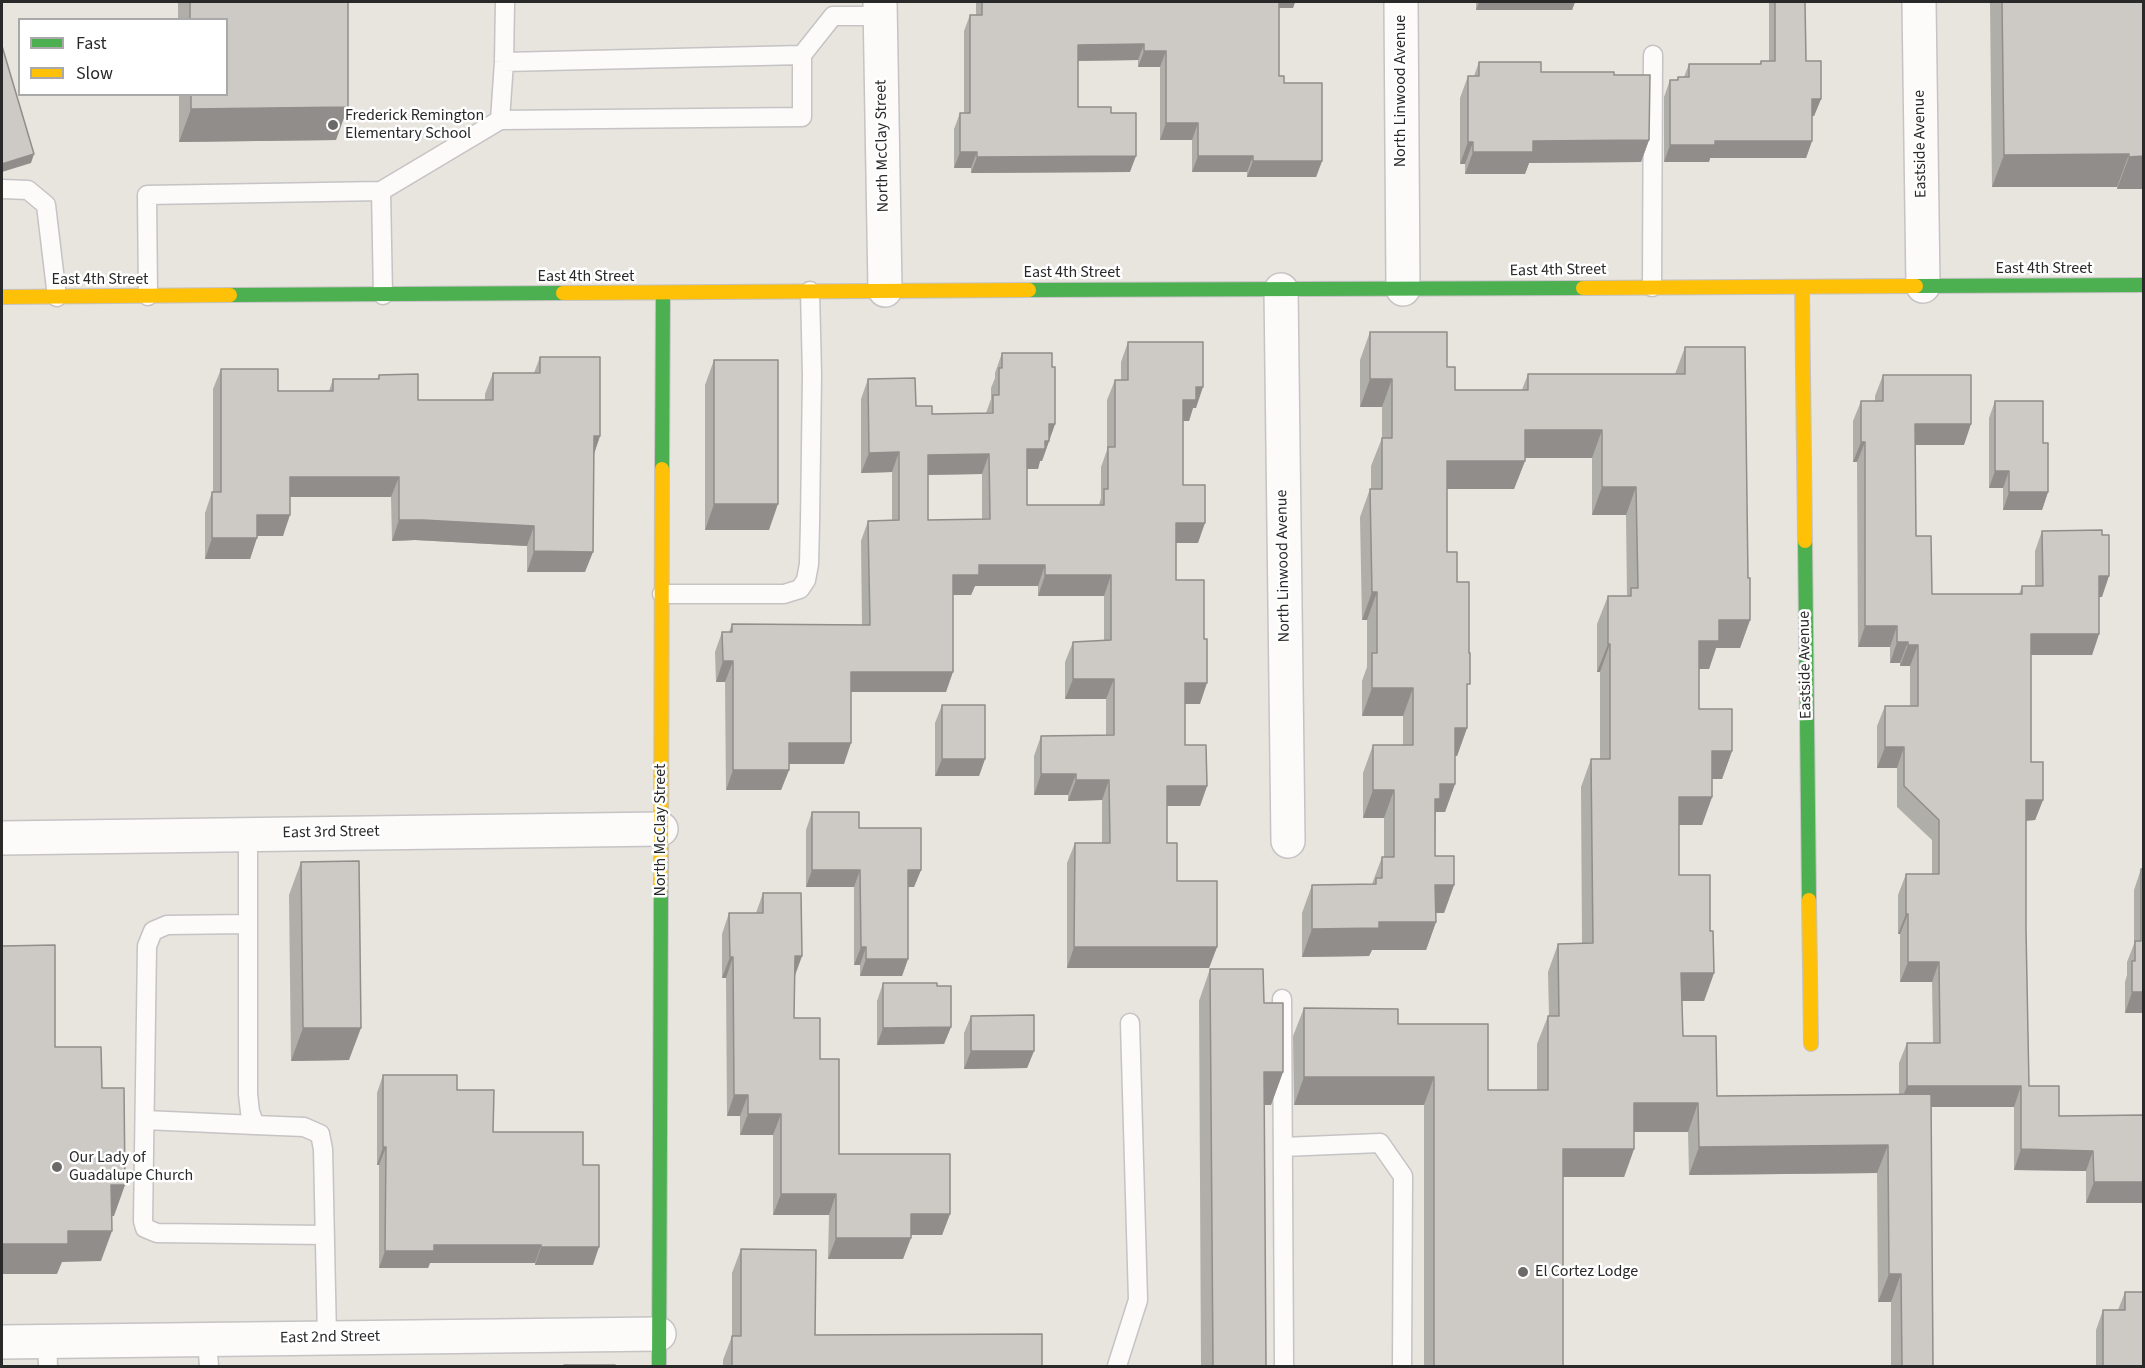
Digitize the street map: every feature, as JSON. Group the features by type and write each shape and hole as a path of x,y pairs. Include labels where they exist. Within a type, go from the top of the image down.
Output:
{"main road":[{"name":"East 4th Street","path":"2,297 885,290 2144,285"},
{"name":"Eastside Avenue","path":"1802,287 1811,1044"},
{"name":"North McClay Street","path":"659,1366 663,293"}],"street":[{"name":"North Linwood Avenue","path":"1401,2 1403,289"},
{"name":"Eastside Avenue","path":"1919,2 1923,286"},
{"name":"North McClay Street","path":"881,9 885,290"},
{"name":"North Linwood Avenue","path":"1281,290 1288,841"},
{"name":"East 3rd Street","path":"2,838 661,829"},
{"name":"East 2nd Street","path":"2,1342 48,1354 208,1353 327,1338 659,1334"}],"lane":[{"path":"500,120 504,62 504,2"},
{"path":"148,296 147,195 381,191 500,120 802,117 802,56 833,16 881,9"},
{"path":"504,62 802,56"},
{"path":"1652,287 1653,56"},
{"path":"2,189 28,190 46,205 57,297"},
{"path":"381,191 383,295"},
{"path":"662,594 784,594 800,589 806,580 809,564 810,523 812,375 810,291"},
{"path":"248,834 248,1094 255,1125"},
{"path":"248,924 167,925 153,931 147,946 143,1221 145,1228 157,1233 325,1235"},
{"path":"1282,999 1284,1366"},
{"path":"1117,1366 1137,1300 1130,1023"},
{"path":"145,1120 304,1127 320,1134 323,1149 327,1338"},
{"path":"1283,1148 1380,1143 1403,1176 1402,1366"}],"building":[{"path":"190,2 348,2 348,107 191,109 191,96 228,96 228,18 190,18"},
{"path":"982,2 1279,2 1279,76 1284,76 1284,83 1322,83 1322,161 1253,161 1253,156 1198,156 1198,123 1166,123 1166,51 1144,51 1144,44 1078,45 1078,107 1111,107 1111,113 1136,113 1136,156 977,157 977,152 960,152 960,113 970,113 970,15 982,15"},
{"path":"1775,2 1805,2 1806,61 1821,61 1821,99 1812,99 1812,141 1715,141 1715,145 1670,145 1670,80 1689,77 1689,64 1761,64 1761,61 1775,61"},
{"path":"2002,2 2144,2 2144,156 2129,157 2129,154 2004,155"},
{"path":"2,46 34,154 2,164"},
{"path":"1479,62 1541,62 1541,72 1614,72 1614,75 1650,75 1649,140 1533,141 1533,152 1473,152 1473,142 1468,142 1468,76 1479,76"},
{"path":"1370,332 1447,332 1447,367 1455,367 1455,390 1528,390 1528,374 1685,374 1685,347 1745,347 1750,620 1719,620 1719,641 1699,641 1699,709 1732,709 1732,751 1712,751 1712,797 1679,797 1679,875 1710,875 1710,931 1713,931 1714,973 1681,973 1683,1036 1716,1036 1717,1096 1931,1094 1933,1366 1902,1366 1901,1274 1889,1274 1888,1145 1699,1147 1698,1103 1634,1103 1634,1149 1563,1149 1563,1366 1434,1366 1434,1077 1304,1077 1304,1008 1398,1009 1398,1024 1488,1024 1488,1090 1548,1090 1548,1016 1559,1016 1558,944 1593,943 1591,759 1610,759 1608,596 1631,596 1631,588 1638,588 1636,487 1602,487 1602,430 1525,430 1525,461 1447,461 1447,552 1457,552 1457,582 1469,582 1470,684 1467,684 1467,728 1455,728 1455,784 1440,784 1440,799 1435,799 1435,856 1454,856 1454,885 1435,885 1436,922 1379,922 1379,928 1312,929 1312,885 1376,884 1376,878 1382,878 1382,857 1394,857 1394,790 1373,790 1373,745 1413,745 1413,688 1372,688 1372,653 1377,653 1377,592 1372,592 1370,489 1382,489 1382,438 1392,438 1392,379 1370,379"},
{"path":"1128,342 1203,342 1203,387 1196,387 1196,400 1183,400 1183,485 1205,485 1205,523 1176,523 1176,580 1204,580 1207,683 1185,683 1185,745 1206,745 1207,786 1167,786 1167,843 1177,843 1177,881 1217,881 1217,947 1074,947 1075,843 1110,843 1109,780 1076,780 1076,774 1041,774 1041,736 1114,735 1114,679 1073,679 1073,642 1111,640 1111,575 1045,575 1045,565 979,565 979,575 953,575 953,672 851,672 851,743 789,743 789,770 733,770 733,661 723,661 722,632 732,632 732,624 870,625 868,521 899,520 899,452 869,453 868,379 915,378 916,406 932,406 932,414 993,413 993,395 999,395 999,368 1002,368 1002,353 1052,353 1052,367 1055,367 1055,424 1049,424 1049,441 1045,441 1045,449 1027,449 1027,505 1104,505 1104,489 1108,489 1108,447 1115,447 1115,380 1128,380","holes":["989,454 990,519 928,520 928,455"]},
{"path":"540,357 600,357 600,436 594,436 593,552 534,551 534,526 399,520 399,477 290,477 290,515 257,515 257,538 212,538 212,492 221,492 221,369 278,369 278,391 333,391 333,379 379,379 379,375 418,374 418,400 493,400 493,373 540,373"},
{"path":"714,360 778,360 778,504 714,504"},
{"path":"1883,375 1971,375 1971,424 1915,424 1916,536 1931,536 1932,594 2022,594 2022,586 2043,586 2042,531 2102,530 2102,535 2109,535 2109,576 2099,576 2099,634 2031,634 2031,762 2043,762 2043,800 2026,800 2029,1086 2059,1086 2059,1116 2144,1115 2144,1182 2094,1182 2093,1151 2021,1149 2021,1086 1907,1086 1907,1043 1940,1043 1939,962 1908,962 1908,914 1906,914 1906,874 1939,874 1939,820 1904,786 1904,747 1885,747 1885,706 1918,706 1918,645 1897,642 1897,626 1865,626 1865,442 1861,442 1861,401 1883,401"},
{"path":"1995,401 2043,401 2043,443 2048,443 2048,492 2009,492 2009,471 1995,471"},
{"path":"942,705 985,705 985,759 942,759"},
{"path":"812,812 859,812 859,828 921,828 921,870 908,870 908,959 866,959 866,947 861,947 860,870 812,870"},
{"path":"359,861 361,1028 303,1028 301,862"},
{"path":"2141,869 2144,869 2144,992 2132,992 2132,961 2135,961 2135,941 2141,941"},
{"path":"763,893 801,893 802,956 795,956 794,1018 820,1018 820,1059 839,1059 839,1154 950,1154 950,1214 911,1214 911,1238 836,1238 836,1194 781,1194 781,1114 748,1114 748,1095 734,1095 733,957 730,957 729,913 763,913"},
{"name":"Our Lady of Guadalupe Church","path":"55,945 55,1047 101,1047 102,1088 124,1088 125,1185 111,1185 112,1231 68,1231 68,1244 2,1244 2,946"},
{"path":"1210,969 1263,969 1264,1003 1283,1003 1283,1072 1264,1072 1266,1366 1213,1366"},
{"path":"883,983 937,983 937,986 951,986 951,1027 883,1028"},
{"path":"1034,1015 1034,1051 971,1051 971,1016"},
{"path":"383,1075 457,1075 457,1090 494,1090 493,1132 583,1132 583,1165 599,1165 599,1247 434,1245 434,1251 385,1251 386,1147 383,1147"},
{"path":"741,1249 816,1250 815,1335 1042,1334 1042,1366 732,1366 732,1336 741,1336"},
{"path":"2125,1292 2144,1292 2144,1366 2103,1366 2103,1310 2125,1310"},
{"path":"615,1365 615,1366 564,1366"}],"traffic: fast":[{"path":"1916,286 2144,285"},
{"path":"1029,290 1583,288"},
{"path":"230,295 563,293"},
{"path":"662,469 663,293"},
{"path":"1805,541 1809,900"},
{"path":"659,1366 661,889"}],"traffic: slow":[{"path":"1583,288 1916,286"},
{"path":"1802,287 1805,541"},
{"path":"563,293 1029,290"},
{"path":"2,297 230,295"},
{"path":"661,889 662,469"},
{"path":"1809,900 1811,1044"}],"place":[{"name":"Frederick Remington Elementary School","path":"333,125"},
{"name":"Our Lady of Guadalupe Church","path":"57,1167"},
{"name":"El Cortez Lodge","path":"1523,1272"}]}
